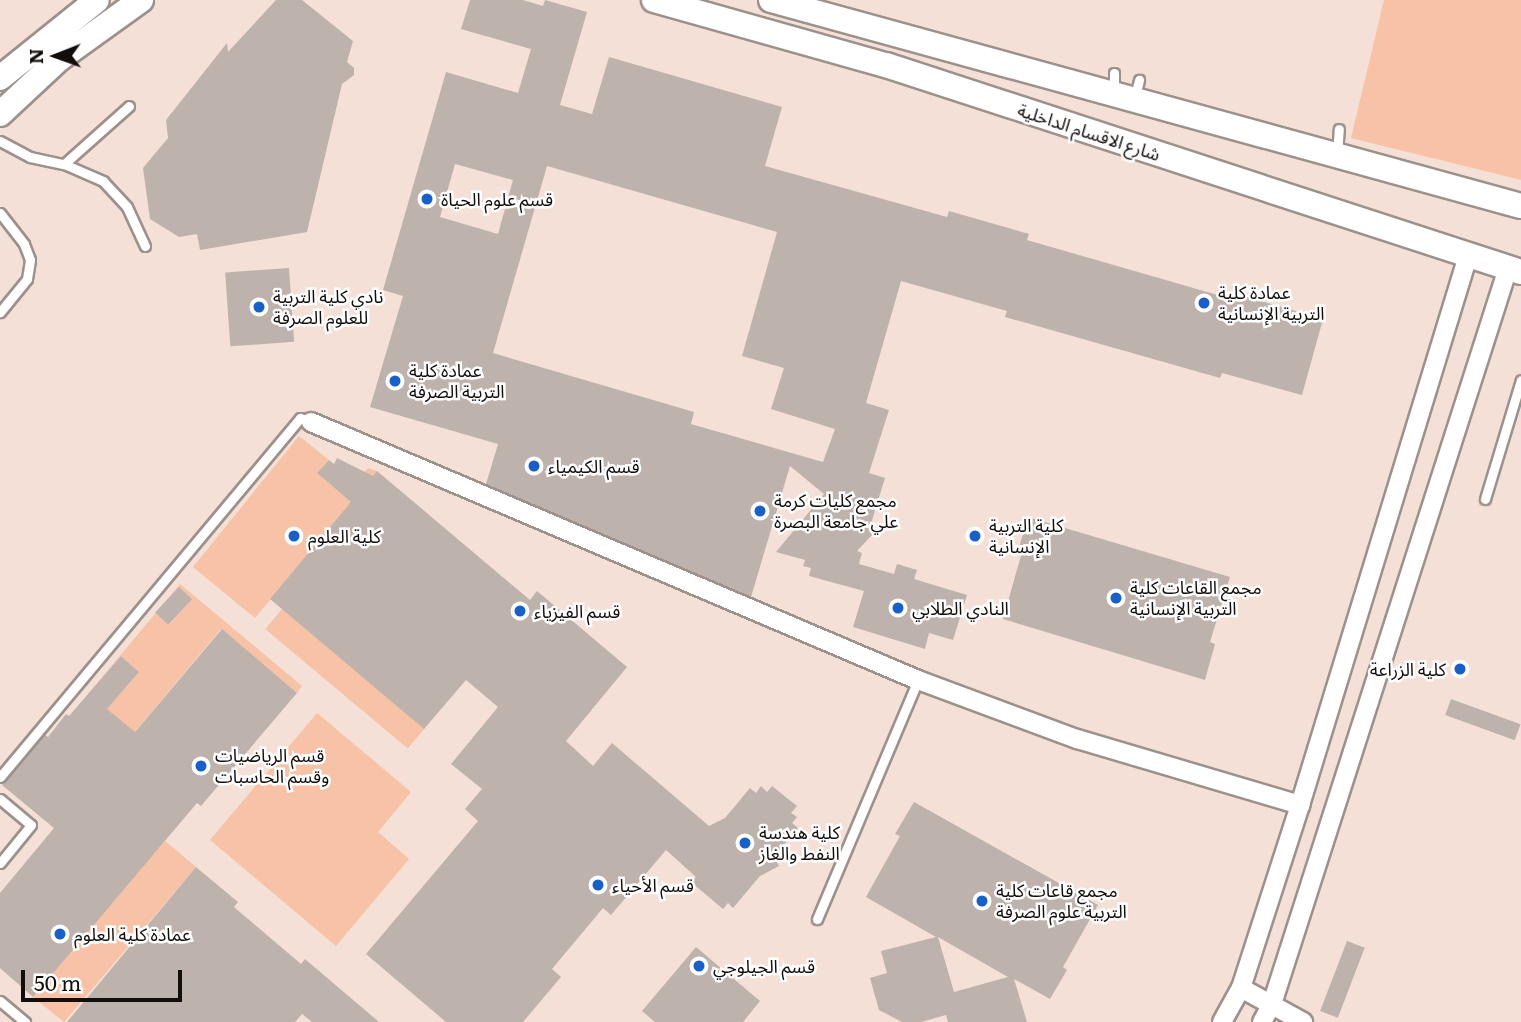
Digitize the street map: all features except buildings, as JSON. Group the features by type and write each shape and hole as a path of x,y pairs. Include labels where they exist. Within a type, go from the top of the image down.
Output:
{"street":[{"path":"0,78 97,0"},
{"path":"0,114 59,59 141,0"},
{"name":"شارع الاقسام الداخلية","path":"654,0 886,65 1515,270"},
{"path":"771,0 843,13 1125,87 1337,156 1521,206"},
{"path":"1222,1022 1241,988 1300,805 1468,256"},
{"path":"1262,1022 1272,1004 1515,270"},
{"path":"311,422 918,680 1077,739 1300,805"},
{"path":"1241,988 1303,1022"}],"lane":[{"path":"64,164 129,106"},
{"path":"1337,156 1339,129"},
{"path":"0,141 30,157 64,164 113,189 127,207 145,246"},
{"path":"0,213 24,244 30,260 27,279 0,312"},
{"path":"1485,499 1521,380"},
{"path":"0,776 300,418 311,422"},
{"path":"817,919 918,680"},
{"path":"0,799 31,825 0,863"},
{"path":"0,1001 24,1022"}],"shaded area":[{"name":"مجمع كليات كرمة علي جامعة البصرة","path":"0,0 1521,0 1521,1022 0,1022"},
{"path":"1384,0 1521,0 1521,180 1351,138"},
{"path":"299,436 329,460 317,473 344,496 368,468 377,471 255,618 193,567"},
{"path":"180,584 302,686 297,693 221,629 54,828 41,817 101,743 115,716 88,694","holes":["179,588 192,599 169,625 156,613","121,656 139,672 115,700 97,684"]},
{"path":"282,609 424,729 408,748 265,629"},
{"path":"317,713 411,792 378,832 409,859 336,946 210,840"},
{"path":"165,841 196,867 64,1022 33,997 88,930 38,847 109,907"}],"place":[{"name":"قسم علوم الحياة","path":"427,199"},
{"name":"عمادة كلية التربية الإنسانية","path":"1204,303"},
{"name":"نادي كلية التربية للعلوم الصرفة","path":"259,307"},
{"name":"عمادة كلية التربية الصرفة","path":"395,381"},
{"name":"قسم الكيمياء","path":"534,466"},
{"name":"مجمع كليات كرمة علي جامعة البصرة","path":"760,511"},
{"name":"كلية العلوم","path":"294,536"},
{"name":"كلية التربية الإنسانية","path":"975,536"},
{"name":"مجمع القاعات كلية التربية الإنسانية","path":"1116,598"},
{"name":"النادي الطلابي","path":"898,608"},
{"name":"قسم الفيزياء","path":"520,611"},
{"name":"كلية الزراعة","path":"1460,669"},
{"name":"قسم الرياضيات وقسم الحاسبات","path":"201,766"},
{"name":"كلية هندسة النفط والغاز","path":"745,843"},
{"name":"قسم الأحياء","path":"598,885"},
{"name":"مجمع قاعات كلية التربية علوم الصرفة","path":"982,901"},
{"name":"عمادة كلية العلوم","path":"60,934"},
{"name":"قسم الجيلوجي","path":"699,966"}]}
